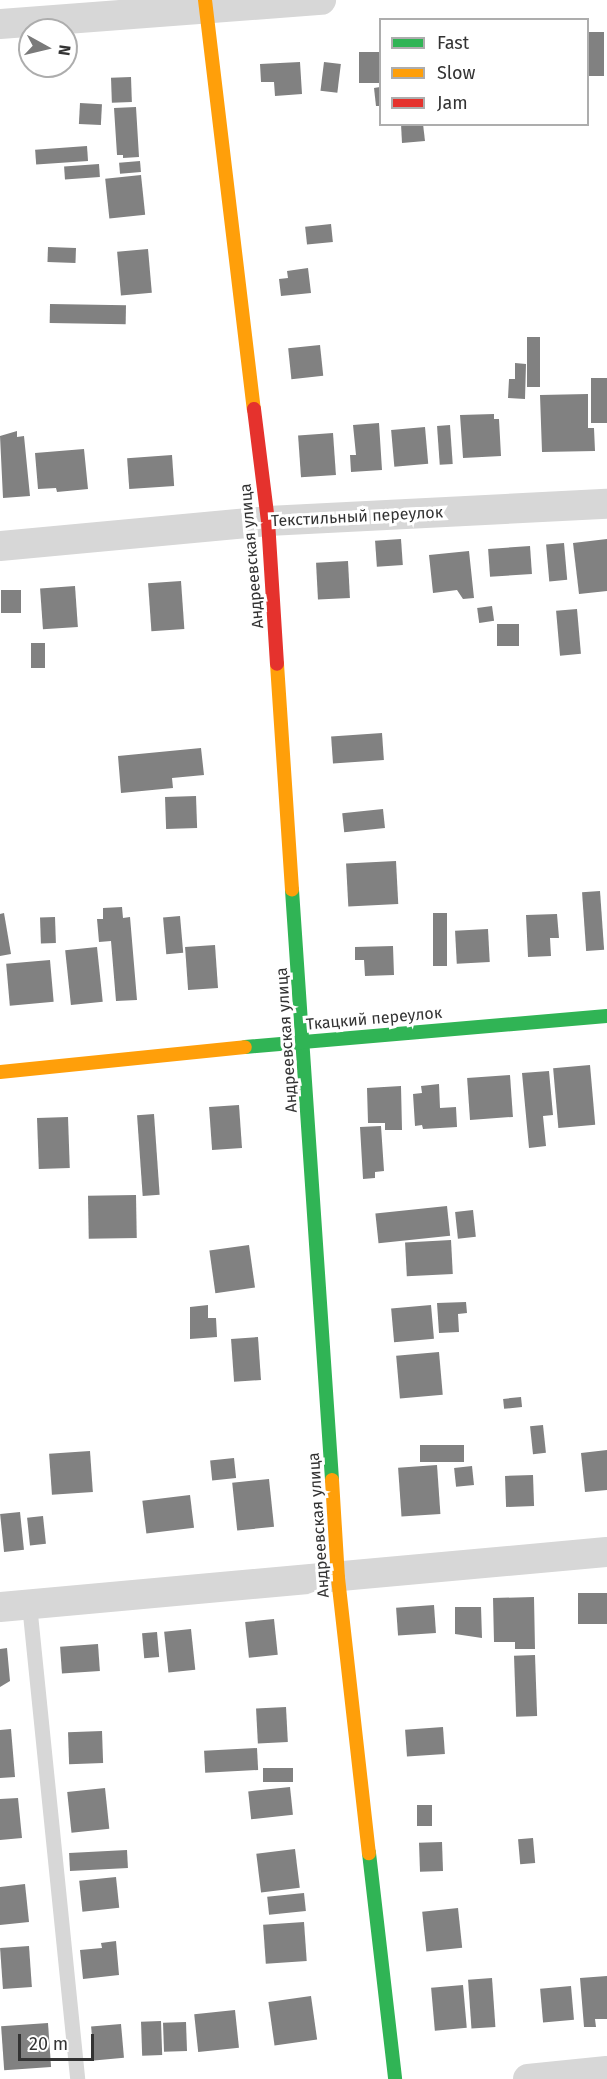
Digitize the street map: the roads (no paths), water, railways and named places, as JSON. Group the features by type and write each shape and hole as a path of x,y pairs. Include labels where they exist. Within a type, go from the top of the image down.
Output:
{"street":[{"path":"0,24 205,3 321,0"},
{"name":"Андреевская улица","path":"205,3 267,521 338,1578 395,2079"},
{"name":"Текстильный переулок","path":"0,546 267,521 607,504"},
{"name":"Ткацкий переулок","path":"0,1072 303,1041 607,1016"},
{"path":"0,1606 338,1578 607,1552"},
{"path":"528,2079 607,2071"}],"lane":[{"path":"29,1604 77,2079"}]}
